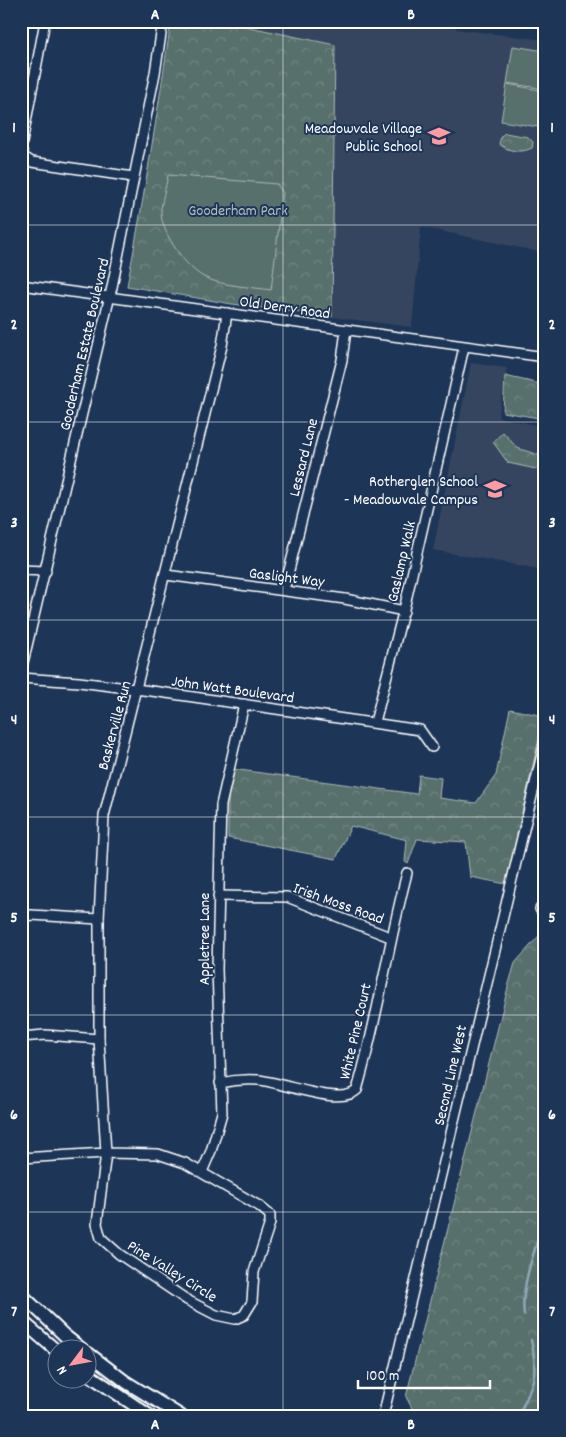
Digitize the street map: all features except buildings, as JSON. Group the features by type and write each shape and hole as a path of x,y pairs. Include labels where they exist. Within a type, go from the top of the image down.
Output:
{"main road":[{"path":"21,1294 70,1340"},
{"path":"21,1320 48,1343"},
{"path":"98,1361 126,1382 181,1416"},
{"path":"98,1381 150,1416"}],"street":[{"path":"45,21 21,149 24,157 32,162 134,177"},
{"name":"Gooderham Estate Boulevard","path":"21,671 109,298 156,73 163,21"},
{"name":"Old Derry Road","path":"21,285 545,357"},
{"name":"Baskerville Run","path":"106,1153 99,1039 99,919 104,816 166,576 222,346 227,313"},
{"name":"Lessard Lane","path":"284,590 342,360 346,330"},
{"name":"Gaslamp Walk","path":"375,722 404,611 464,347"},
{"path":"21,570 46,571"},
{"name":"Gaslight Way","path":"166,576 284,590 345,599 404,611"},
{"name":"John Watt Boulevard","path":"21,678 79,682 375,722 420,730 432,747"},
{"name":"Appletree Lane","path":"202,1172 211,1151 222,1113 218,896 221,805 244,704"},
{"name":"Second Line West","path":"383,1416 545,742"},
{"name":"White Pine Court","path":"220,1083 238,1080 260,1080 338,1097 357,1090 367,1054 390,937 407,873"},
{"name":"Irish Moss Road","path":"218,896 288,897 390,937"},
{"path":"21,916 99,919"},
{"path":"21,1037 45,1035 99,1039"},
{"path":"21,1158 106,1153"},
{"name":"Pine Valley Circle","path":"106,1153 158,1154 185,1163 202,1172 270,1214 270,1224 254,1272 252,1302 244,1315 235,1319 216,1315 187,1300 119,1254 100,1238 97,1224 106,1153"}],"shaded area":[{"name":"Meadowvale Village Public School","path":"221,21 457,21 456,29 545,40 545,253 421,227 412,327 332,317 334,45"},
{"name":"Rotherglen School - Meadowvale Campus","path":"471,363 507,368 498,417 545,427 545,570 433,550"}],"green space":[{"name":"Gooderham Park","path":"171,21 221,21 335,45 332,317 232,304 127,286"},
{"path":"513,46 545,51 545,89 507,83"},
{"path":"507,84 545,91 545,128 501,121"},
{"path":"505,133 528,137 533,142 532,148 516,151 503,147 499,144 501,136"},
{"path":"168,175 277,184 283,193 271,290 213,281 199,274 191,267 171,241 162,221 161,209"},
{"path":"505,376 545,385 545,419 503,412"},
{"path":"503,432 517,448 545,457 545,471 508,463 493,442"},
{"path":"510,709 544,716 506,884 470,877 466,842 417,839 408,864 405,862 407,840 351,826 336,859 228,838 228,797 232,769 417,794 419,775 441,778 439,798 476,803 496,775"},
{"path":"545,929 545,1416 416,1416 406,1397 508,987 515,963"}],"waterway":[{"path":"524,1315 524,1292 533,1254 545,1219"},
{"path":"518,1416 533,1379 534,1362 531,1340"}],"place":[{"name":"Meadowvale Village Public School","path":"439,136"},
{"name":"Rotherglen School - Meadowvale Campus","path":"495,489"}]}
